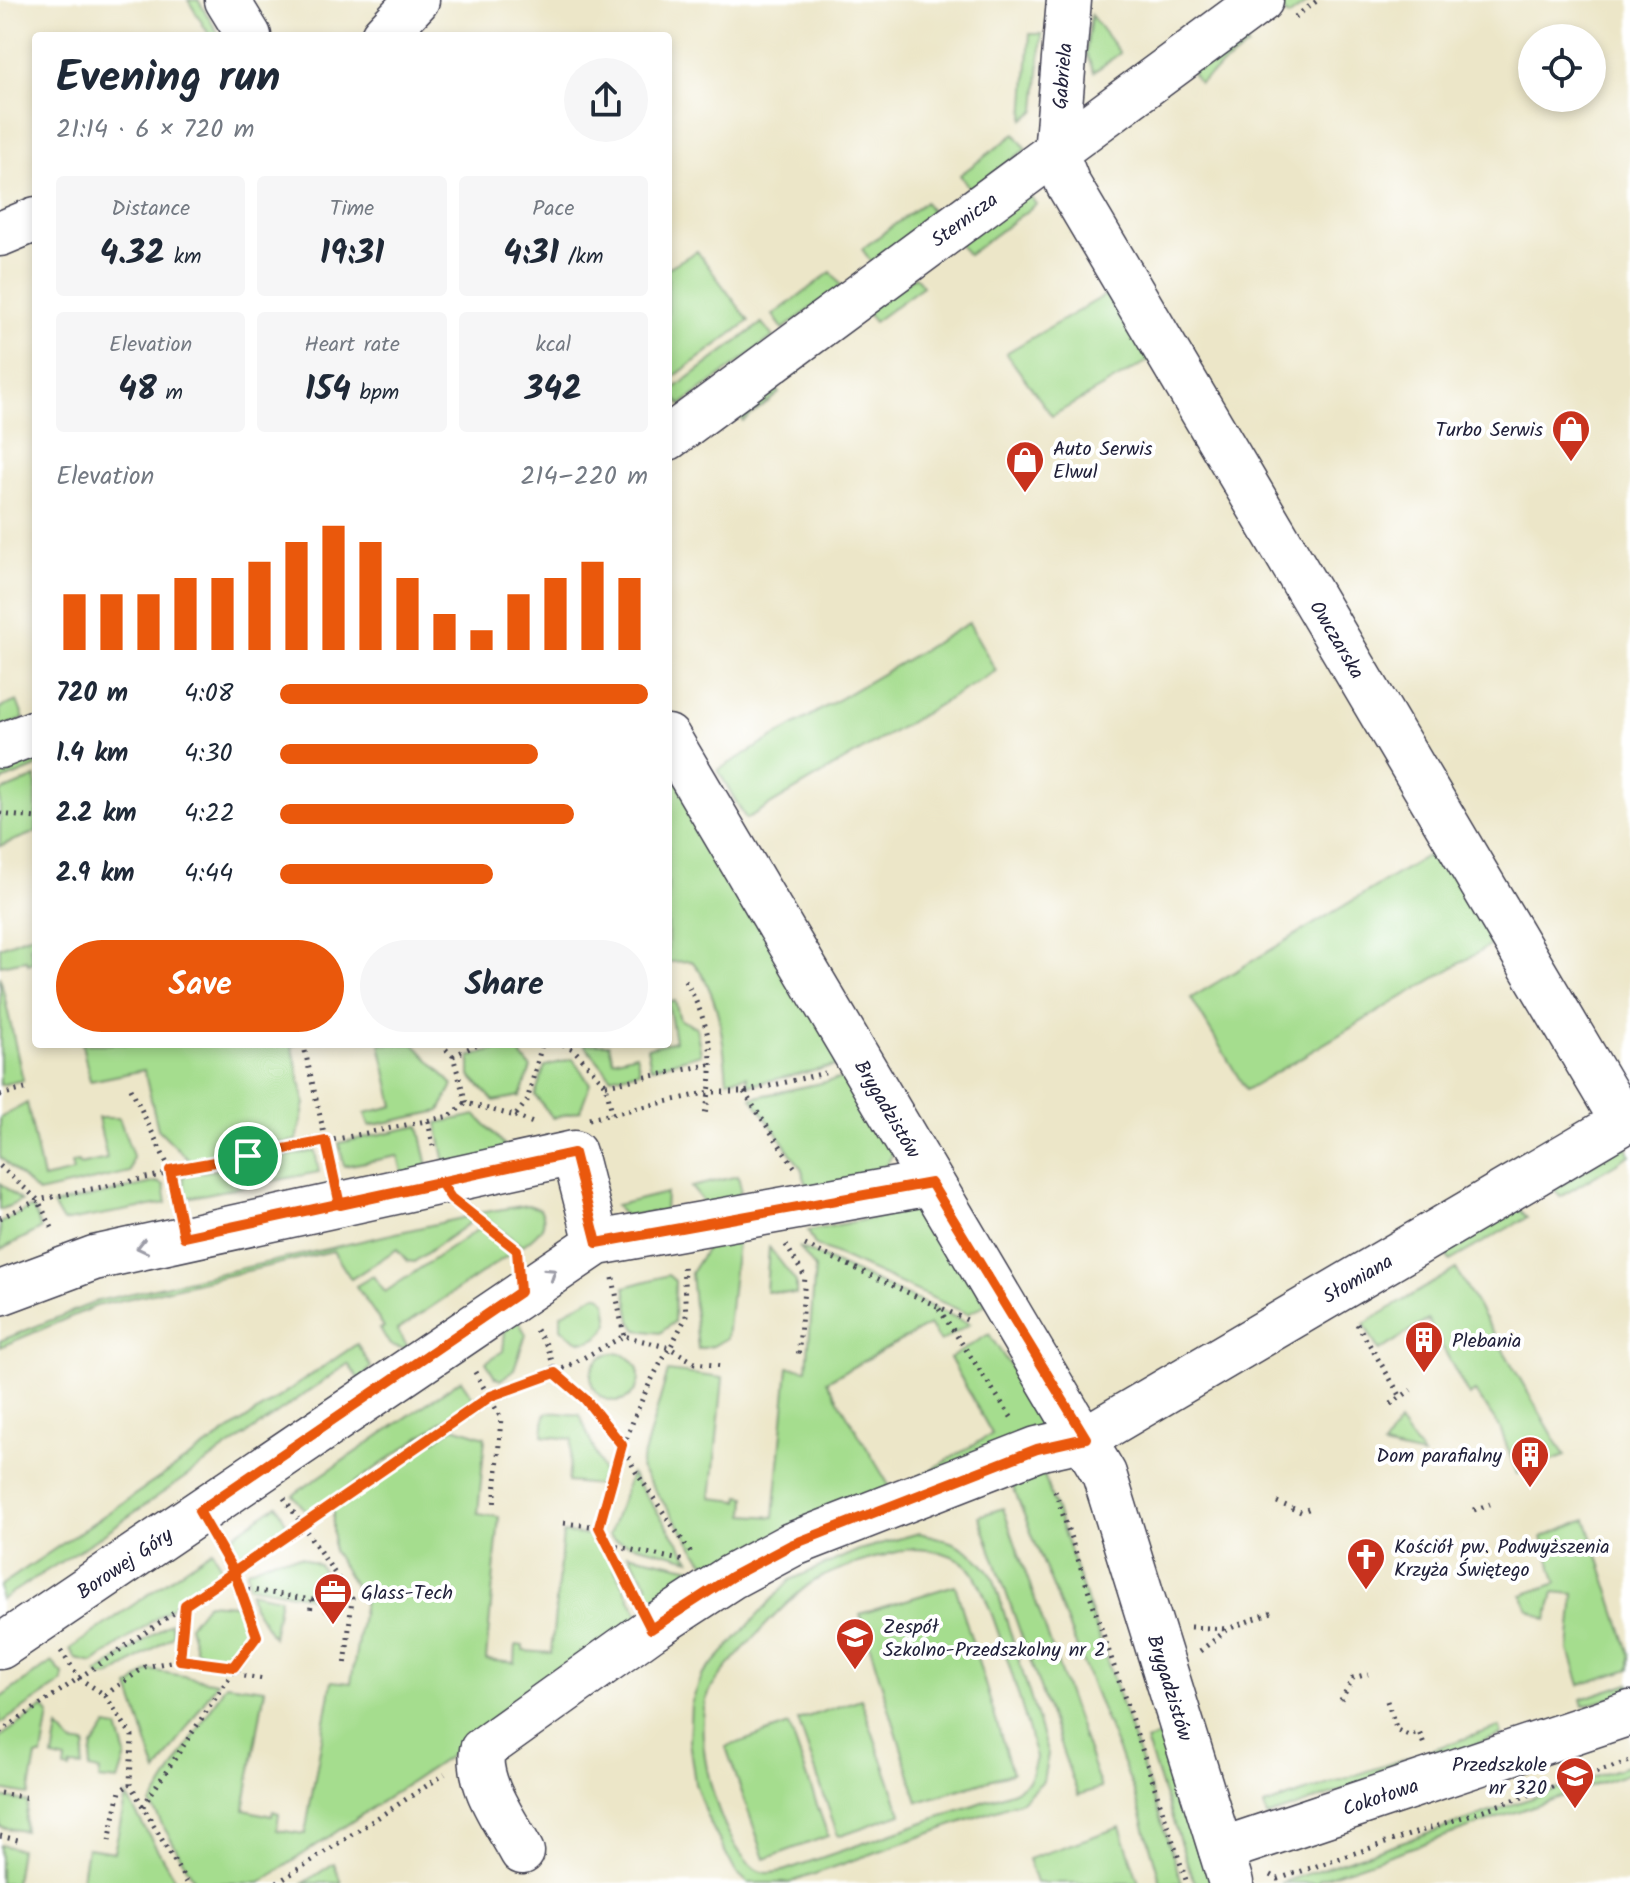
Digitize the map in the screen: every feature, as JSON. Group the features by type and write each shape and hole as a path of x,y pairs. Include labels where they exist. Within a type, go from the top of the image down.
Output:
{"street":[{"path":"227,0 247,32"},
{"path":"387,32 417,0"},
{"name":"Gabriela","path":"1056,153 1069,0"},
{"name":"Sternicza","path":"672,435 1261,0"},
{"name":"Owczarska","path":"1056,153 1068,184 1627,1120"},
{"path":"0,234 32,221"},
{"path":"0,746 32,734"},
{"name":"Brygadzistów","path":"672,744 931,1183 1086,1438 1114,1503 1240,1869"},
{"name":"Słomiana","path":"482,1750 651,1629 731,1577 791,1545 1037,1449 1086,1438 1627,1120"},
{"path":"0,1293 67,1267 184,1237 441,1183 574,1138 597,1243 931,1183"},
{"name":"Borowej Góry","path":"0,1647 453,1337 597,1243"},
{"name":"Cokołowa","path":"1240,1869 1630,1713"},
{"path":"482,1750 480,1765 485,1782 522,1852"}],"path":[{"path":"0,814 32,818"},
{"path":"685,980 706,1026 713,1064 705,1114"},
{"path":"444,1048 453,1056 466,1103"},
{"path":"453,1056 470,1048"},
{"path":"515,1116 527,1101 541,1048"},
{"path":"571,1048 606,1085 612,1113"},
{"path":"305,1051 340,1205"},
{"path":"606,1085 713,1064"},
{"path":"574,1138 612,1113 710,1092 744,1092 864,1065"},
{"path":"131,1088 170,1170 184,1237"},
{"path":"0,1095 25,1089"},
{"path":"744,1092 799,1176"},
{"path":"466,1103 538,1125"},
{"path":"0,1218 38,1200 170,1170 450,1116 466,1103"},
{"path":"428,1121 441,1183 451,1198 517,1250 521,1310 548,1347 555,1373 585,1399 622,1445 636,1472 698,1563 609,1545"},
{"path":"0,1166 38,1200 67,1267"},
{"path":"763,1212 805,1277 798,1359"},
{"path":"801,1242 972,1322"},
{"path":"669,1263 683,1260 693,1252"},
{"path":"651,1629 599,1527 622,1445 653,1374 686,1317 683,1260"},
{"path":"624,1336 613,1277 627,1273"},
{"path":"938,1307 1006,1413 1023,1429"},
{"path":"1357,1324 1401,1397"},
{"path":"0,1732 491,1396 555,1373 624,1336 670,1348 695,1363 723,1366"},
{"path":"453,1337 491,1396 501,1418 494,1508"},
{"path":"1391,1404 1411,1390"},
{"path":"262,1468 352,1599 345,1667"},
{"path":"1055,1491 1187,1883"},
{"path":"1277,1502 1301,1512 1311,1508"},
{"path":"1474,1510 1490,1504"},
{"path":"143,1806 257,1636 234,1572 199,1511"},
{"path":"564,1523 599,1527"},
{"path":"239,1588 312,1600 310,1612"},
{"path":"180,1660 185,1605"},
{"path":"1190,1655 1201,1651 1228,1629 1272,1612"},
{"path":"39,1621 80,1679 105,1695 132,1736 130,1784 187,1883"},
{"path":"1182,1629 1192,1626 1228,1629"},
{"path":"105,1695 145,1667 180,1660 234,1667 243,1676 264,1679"},
{"path":"1341,1700 1353,1678 1368,1674"},
{"path":"1387,1701 1397,1730 1409,1735 1419,1732 1424,1746"},
{"path":"277,1883 482,1750"},
{"path":"1240,1869 1278,1879 1630,1761"},
{"path":"109,1841 120,1791 130,1784"},
{"path":"0,1793 29,1798"},
{"path":"0,1836 22,1841"}],"green space":[{"path":"188,0 198,0 218,32 208,32"},
{"path":"1287,0 1311,0 1288,17 1279,6"},
{"path":"1091,15 1120,53 1094,72 1086,53"},
{"path":"1030,34 1042,34 1036,111 1024,119"},
{"path":"1240,35 1248,46 1199,83 1191,71"},
{"path":"1015,134 1026,149 971,190 960,175"},
{"path":"1027,192 1036,204 968,255 959,244"},
{"path":"925,202 935,216 872,263 862,249"},
{"path":"697,251 749,321 672,378 672,266"},
{"path":"831,272 841,286 783,329 773,315"},
{"path":"915,276 923,286 874,322 866,312"},
{"path":"1109,293 1150,360 1052,416 1006,353"},
{"path":"762,323 773,337 681,405 672,390"},
{"path":"771,383 779,393 743,421 734,411"},
{"path":"969,623 996,671 746,819 718,770"},
{"path":"17,701 24,719 0,728 0,708"},
{"path":"32,753 32,769 0,782 0,766"},
{"path":"672,772 844,1064 749,1085 747,1076 727,1080 714,1002 709,987 692,961 672,962"},
{"path":"32,779 32,834 0,846 0,792"},
{"path":"1440,848 1494,943 1246,1090 1191,998"},
{"path":"32,935 32,962 28,964 26,960 0,965 0,947"},
{"path":"0,976 23,1080 0,1085"},
{"path":"675,1001 680,1020 696,1027 701,1054 651,1068 647,1048 672,1048 672,1042 675,1041 672,1002"},
{"path":"83,1048 292,1048 305,1103 297,1140 191,1162 158,1129 144,1070 90,1081"},
{"path":"381,1048 418,1048 453,1085 440,1111 369,1126 365,1113 394,1106"},
{"path":"502,1048 515,1048 531,1068 520,1096 494,1101 470,1076 470,1057"},
{"path":"587,1048 610,1048 613,1060 636,1054 640,1071 611,1077"},
{"path":"573,1059 590,1084 580,1111 553,1118 535,1095 545,1066"},
{"path":"853,1076 893,1152 880,1170 869,1176 808,1188 801,1168 752,1098"},
{"path":"27,1103 43,1179 73,1172 71,1163 78,1162 79,1165 107,1159 98,1118 119,1118 133,1156 130,1172 38,1193 0,1157 0,1118"},
{"path":"476,1115 512,1153 446,1168 437,1123"},
{"path":"419,1126 429,1171 403,1176 398,1156 344,1166 339,1143"},
{"path":"1626,1143 1630,1155 1560,1197 1554,1189"},
{"path":"315,1151 319,1172 186,1198 183,1176"},
{"path":"738,1176 741,1189 737,1199 704,1203 691,1187"},
{"path":"157,1182 164,1185 167,1203 63,1222 53,1205"},
{"path":"0,1183 21,1201 0,1210"},
{"path":"666,1193 665,1211 624,1216 616,1205"},
{"path":"528,1205 540,1209 544,1221 540,1230 522,1246 478,1213"},
{"path":"29,1208 34,1210 41,1229 0,1250 0,1223"},
{"path":"1518,1208 1527,1217 1450,1261 1444,1251"},
{"path":"913,1210 934,1221 986,1304 968,1314 815,1245 808,1231"},
{"path":"466,1217 472,1221 414,1262 407,1261 397,1249 351,1279 333,1251 96,1306 0,1347 0,1341 98,1301"},
{"path":"480,1228 510,1254 397,1330 410,1350 390,1345 380,1329 384,1327 356,1286 373,1276 385,1292"},
{"path":"737,1242 727,1338 713,1346 698,1349 691,1273 709,1245"},
{"path":"769,1247 796,1282 796,1294 766,1291"},
{"path":"799,1247 970,1324 940,1342 929,1325 827,1381 893,1492 992,1434 950,1358 989,1334 1041,1413 1038,1428 729,1569 703,1561 640,1468 668,1371 723,1378 711,1498 739,1501 740,1496 746,1497 745,1515 774,1517 788,1367 807,1369 815,1268"},
{"path":"1456,1269 1565,1456 1517,1474 1500,1428 1475,1392 1469,1396 1428,1320 1379,1351 1364,1324"},
{"path":"668,1275 675,1281 674,1322 660,1333 637,1330 631,1321 625,1287"},
{"path":"600,1295 606,1302 609,1324 598,1337 580,1341 561,1328 561,1314"},
{"path":"506,1320 518,1321 526,1334 514,1369 501,1380 495,1377 486,1362 503,1351"},
{"path":"357,1344 371,1367 360,1381 348,1364 89,1544 0,1600 0,1586"},
{"path":"615,1353 624,1354 632,1360 638,1368 638,1386 632,1394 624,1400 615,1401 606,1400 598,1394 592,1386 591,1377 592,1368 598,1360 606,1354"},
{"path":"461,1380 474,1399 309,1515 293,1495"},
{"path":"550,1412 580,1415 603,1472 598,1485 568,1482 572,1439 543,1436 545,1415"},
{"path":"1399,1423 1423,1456 1383,1447"},
{"path":"454,1427 485,1437 478,1514 499,1517 486,1660 515,1663 516,1645 523,1646 523,1651 551,1653 563,1533 598,1536 641,1620 639,1629 260,1883 196,1883 151,1805 226,1684 265,1689 244,1810 272,1816 273,1811 279,1813 277,1830 305,1834 332,1681 351,1683 364,1601 333,1551 333,1510"},
{"path":"1039,1460 1182,1883 1161,1883 1134,1791 1007,1472"},
{"path":"631,1474 690,1559 614,1540 609,1535"},
{"path":"277,1505 289,1528 237,1563 228,1539"},
{"path":"1003,1508 1101,1788 1078,1795 979,1516"},
{"path":"1586,1519 1630,1655 1630,1669 1580,1685 1569,1650 1574,1594 1554,1592 1547,1620 1528,1609 1522,1595 1557,1583 1542,1537"},
{"path":"919,1533 942,1539 970,1552 993,1577 1048,1754 1043,1781 1022,1801 789,1883 748,1883 735,1871 707,1817 695,1783 689,1741 691,1704 702,1676 790,1580 859,1550","holes":["909,1549 935,1551 958,1559 971,1570 979,1583 1007,1660 1036,1758 1029,1781 1014,1791 783,1871 760,1872 741,1854 729,1835 711,1784 703,1732 704,1709 710,1691 760,1631 806,1587 838,1570"]},
{"path":"212,1550 223,1571 93,1663 76,1659 70,1649"},
{"path":"628,1554 697,1569 716,1579 647,1616 637,1591 648,1585"},
{"path":"301,1557 319,1565 332,1583 326,1611 314,1608 316,1598 249,1586 247,1570 275,1558"},
{"path":"955,1585 1012,1773 918,1802 860,1614"},
{"path":"250,1592 280,1598 273,1637 253,1606"},
{"path":"207,1603 235,1605 249,1636 225,1656 196,1651 189,1626"},
{"path":"170,1623 171,1637 111,1676 102,1677 97,1673"},
{"path":"52,1662 63,1674 63,1682 0,1724 0,1698"},
{"path":"150,1670 217,1682 157,1773 129,1687"},
{"path":"1630,1683 1630,1693 1583,1706 1581,1699"},
{"path":"861,1699 901,1814 838,1836 798,1720"},
{"path":"44,1707 49,1715 42,1756 36,1756 29,1795 0,1790 0,1737"},
{"path":"789,1725 828,1836 765,1859 726,1747"},
{"path":"107,1726 118,1728 126,1756 118,1781 99,1779 100,1771 89,1769 93,1747"},
{"path":"1499,1727 1502,1735 1267,1817 1264,1806"},
{"path":"58,1728 72,1743 86,1745 82,1767 65,1769 66,1761 53,1758"},
{"path":"1171,1733 1212,1883 1196,1883 1192,1877 1146,1741"},
{"path":"1630,1765 1630,1773 1320,1879 1317,1883 1280,1883"},
{"path":"126,1796 177,1883 81,1883 87,1848 114,1852"},
{"path":"0,1797 28,1802 24,1831 0,1827"},
{"path":"1120,1827 1139,1883 1036,1883 1028,1859"},
{"path":"0,1845 20,1849 15,1883 0,1883"},
{"path":"334,1863 341,1883 304,1883"}],"place":[{"name":"Turbo Serwis","path":"1571,463"},
{"name":"Auto Serwis Elwul","path":"1025,494"},
{"name":"Plebania","path":"1424,1374"},
{"name":"Dom parafialny","path":"1530,1489"},
{"name":"Kościół pw. Podwyższenia Krzyża Świętego","path":"1366,1591"},
{"name":"Glass-Tech","path":"333,1626"},
{"name":"Zespół Szkolno-Przedszkolny nr 2","path":"855,1671"},
{"name":"Przedszkole nr 320","path":"1575,1810"}],"route":[{"path":"248,1156 170,1170 184,1237 340,1205 574,1153 597,1243 931,1183 1086,1438 1037,1449 791,1545 731,1577 651,1629 599,1527 622,1445 585,1399 555,1373 491,1396 234,1572 257,1636 234,1667 180,1660 185,1605 234,1572 221,1544 199,1511 520,1292 517,1250 451,1198 441,1183 340,1205 326,1141 248,1156"}]}
